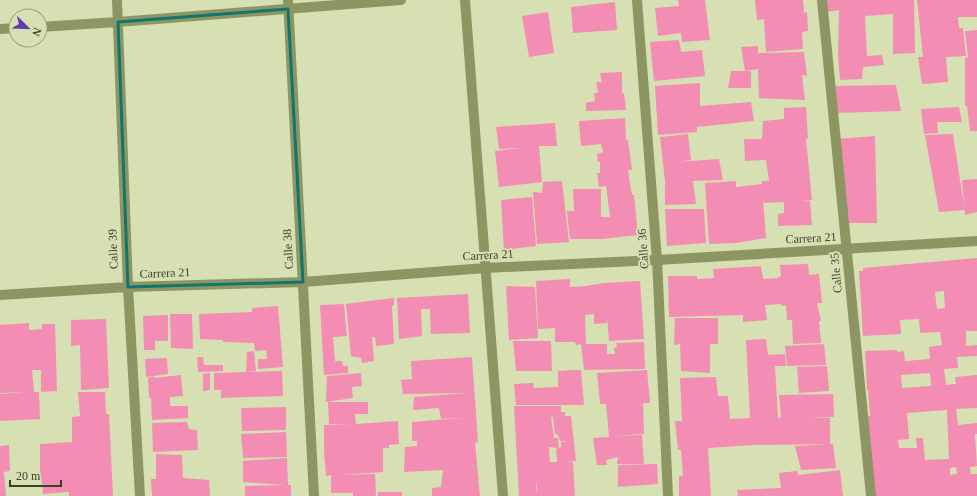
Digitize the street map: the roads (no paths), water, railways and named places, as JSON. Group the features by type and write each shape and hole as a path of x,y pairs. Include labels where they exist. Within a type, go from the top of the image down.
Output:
{"street":[{"name":"Calle 39","path":"117,0 128,287 140,496"},
{"path":"48,26 118,22 288,4 401,0"},
{"path":"465,0 503,496"},
{"name":"Calle 36","path":"637,0 657,260 668,496"},
{"name":"Calle 35","path":"822,0 870,496"},
{"name":"Calle 38","path":"288,4 314,496"},
{"name":"Carrera 21","path":"0,295 128,287 303,282 485,268 657,260 977,241"}]}
